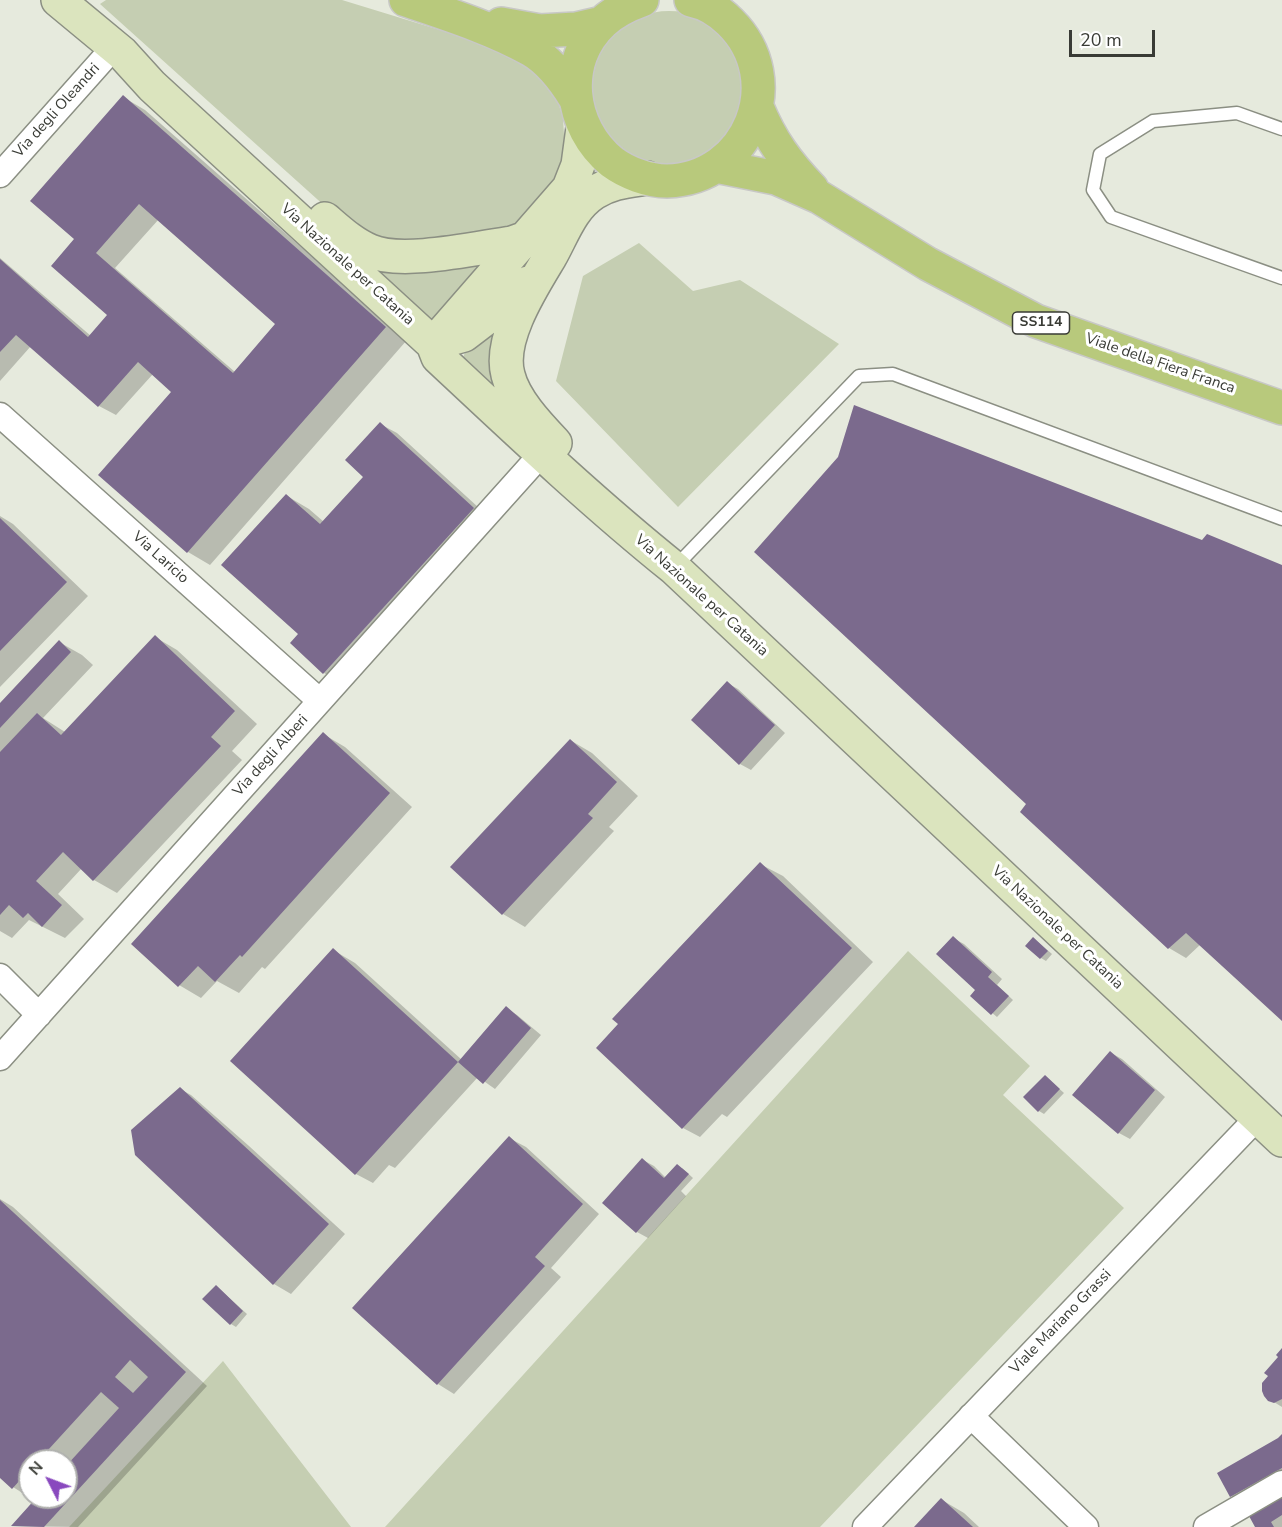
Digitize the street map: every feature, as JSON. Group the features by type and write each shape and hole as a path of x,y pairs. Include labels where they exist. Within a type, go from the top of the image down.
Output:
{"main road":[{"path":"58,0 118,50 170,81 321,216 354,242 372,252 413,257 512,243 526,238"},
{"path":"406,0 457,17 533,51 562,78 599,151 621,169 664,181 683,179 716,166 735,150 749,130 757,107 759,81 753,55 741,33 722,14 691,0"},
{"path":"433,344 569,188 578,165 579,113 576,70 586,45 602,23 623,7 642,0"},
{"path":"457,17 540,31 576,29 602,23"},
{"name":"Via Nazionale per Catania","path":"118,50 152,86 433,344 438,357 547,448 629,532 674,568 1282,1140"},
{"path":"757,107 767,132 787,163 819,197"},
{"path":"716,166 776,178 819,197"},
{"path":"547,448 516,394 508,375 506,357 515,321 569,219 592,194 616,182 647,178"},
{"name":"Viale della Fiera Franca","path":"819,197 928,264 1036,321 1282,408"},
{"path":"433,344 464,335 506,303 538,274"}],"street":[{"name":"Via degli Oleandri","path":"0,175 118,50"},
{"name":"Via Laricio","path":"0,416 320,701"},
{"name":"Via degli Alberi","path":"0,1058 547,448"},
{"path":"0,976 39,1015"},
{"name":"Viale Mariano Grassi","path":"864,1527 1258,1117"},
{"path":"971,1416 1086,1527"},
{"path":"1206,1527 1282,1483"}],"lane":[{"path":"1282,129 1237,113 1153,121 1100,154 1093,190 1111,217 1282,278"},
{"path":"674,568 859,376 893,374 1282,519"}],"green space":[{"path":"106,0 342,0 479,42 528,61 554,87 563,119 565,150 552,187 533,213 512,228 483,234 390,243 337,217 100,4"},
{"path":"669,11 698,17 712,24 723,34 733,45 740,59 746,88 740,117 733,131 723,142 712,152 698,159 669,165 640,159 626,152 615,142 605,131 598,117 592,88 598,59 605,45 615,34 626,24 640,17"},
{"path":"639,243 693,291 740,280 839,344 678,507 556,381 583,276"},
{"path":"493,259 436,325 376,271"},
{"path":"505,319 497,376 492,394 461,364 466,349"},
{"path":"908,951 1030,1066 1003,1095 1124,1208 820,1527 385,1527"},
{"path":"223,1361 351,1527 69,1527"}],"building":[{"path":"123,95 386,327 187,553 98,475 171,392 138,362 98,407 16,335 0,352 0,259 88,337 107,315 51,266 74,239 30,201","holes":["139,204 275,324 233,373 96,253"]},
{"path":"854,405 1202,540 1207,534 1282,565 1282,1021 1186,933 1168,949 1020,812 1026,804 754,552 838,457"},
{"path":"380,422 474,508 323,674 290,643 298,634 221,565 286,494 320,524 363,477 345,460"},
{"path":"0,518 67,582 0,651"},
{"path":"155,635 235,711 211,737 221,746 93,881 63,852 36,881 62,905 42,927 28,913 23,918 9,905 0,915 0,752 37,713 61,735"},
{"path":"59,640 71,652 0,728 0,703"},
{"path":"727,681 775,725 739,765 691,720"},
{"path":"323,732 390,793 242,957 240,955 215,982 198,966 178,987 131,944"},
{"path":"570,739 617,782 588,814 593,818 502,915 450,867"},
{"path":"760,862 852,948 682,1129 596,1048 618,1024 612,1019"},
{"path":"953,936 992,972 988,977 1009,996 991,1015 970,996 975,990 936,954"},
{"path":"1033,937 1048,951 1040,959 1025,946"},
{"path":"333,948 458,1062 355,1175 230,1061"},
{"path":"506,1006 531,1028 483,1084 458,1062"},
{"path":"1110,1051 1155,1090 1118,1134 1072,1095"},
{"path":"1045,1075 1060,1089 1038,1112 1023,1097"},
{"path":"180,1087 329,1224 273,1285 135,1155 131,1130"},
{"path":"509,1136 583,1204 535,1257 545,1266 437,1385 352,1308"},
{"path":"642,1158 664,1178 677,1164 689,1174 636,1233 602,1203"},
{"path":"0,1200 186,1372 78,1490 78,1453 119,1408 101,1392 49,1449 18,1449 18,1482 12,1489 0,1478","holes":["130,1360 148,1377 133,1393 115,1377"]},
{"path":"216,1285 243,1311 230,1325 202,1299"},
{"path":"1282,1348 1282,1399 1274,1403 1268,1401 1264,1396 1262,1383 1268,1376 1264,1373 1278,1357 1276,1355"},
{"path":"1282,1434 1282,1468 1230,1497 1217,1473"},
{"path":"1282,1496 1282,1515 1271,1522 1274,1527 1255,1527 1249,1516"},
{"path":"941,1498 973,1527 914,1527"},
{"path":"26,1509 60,1509 44,1527 11,1526"}]}
